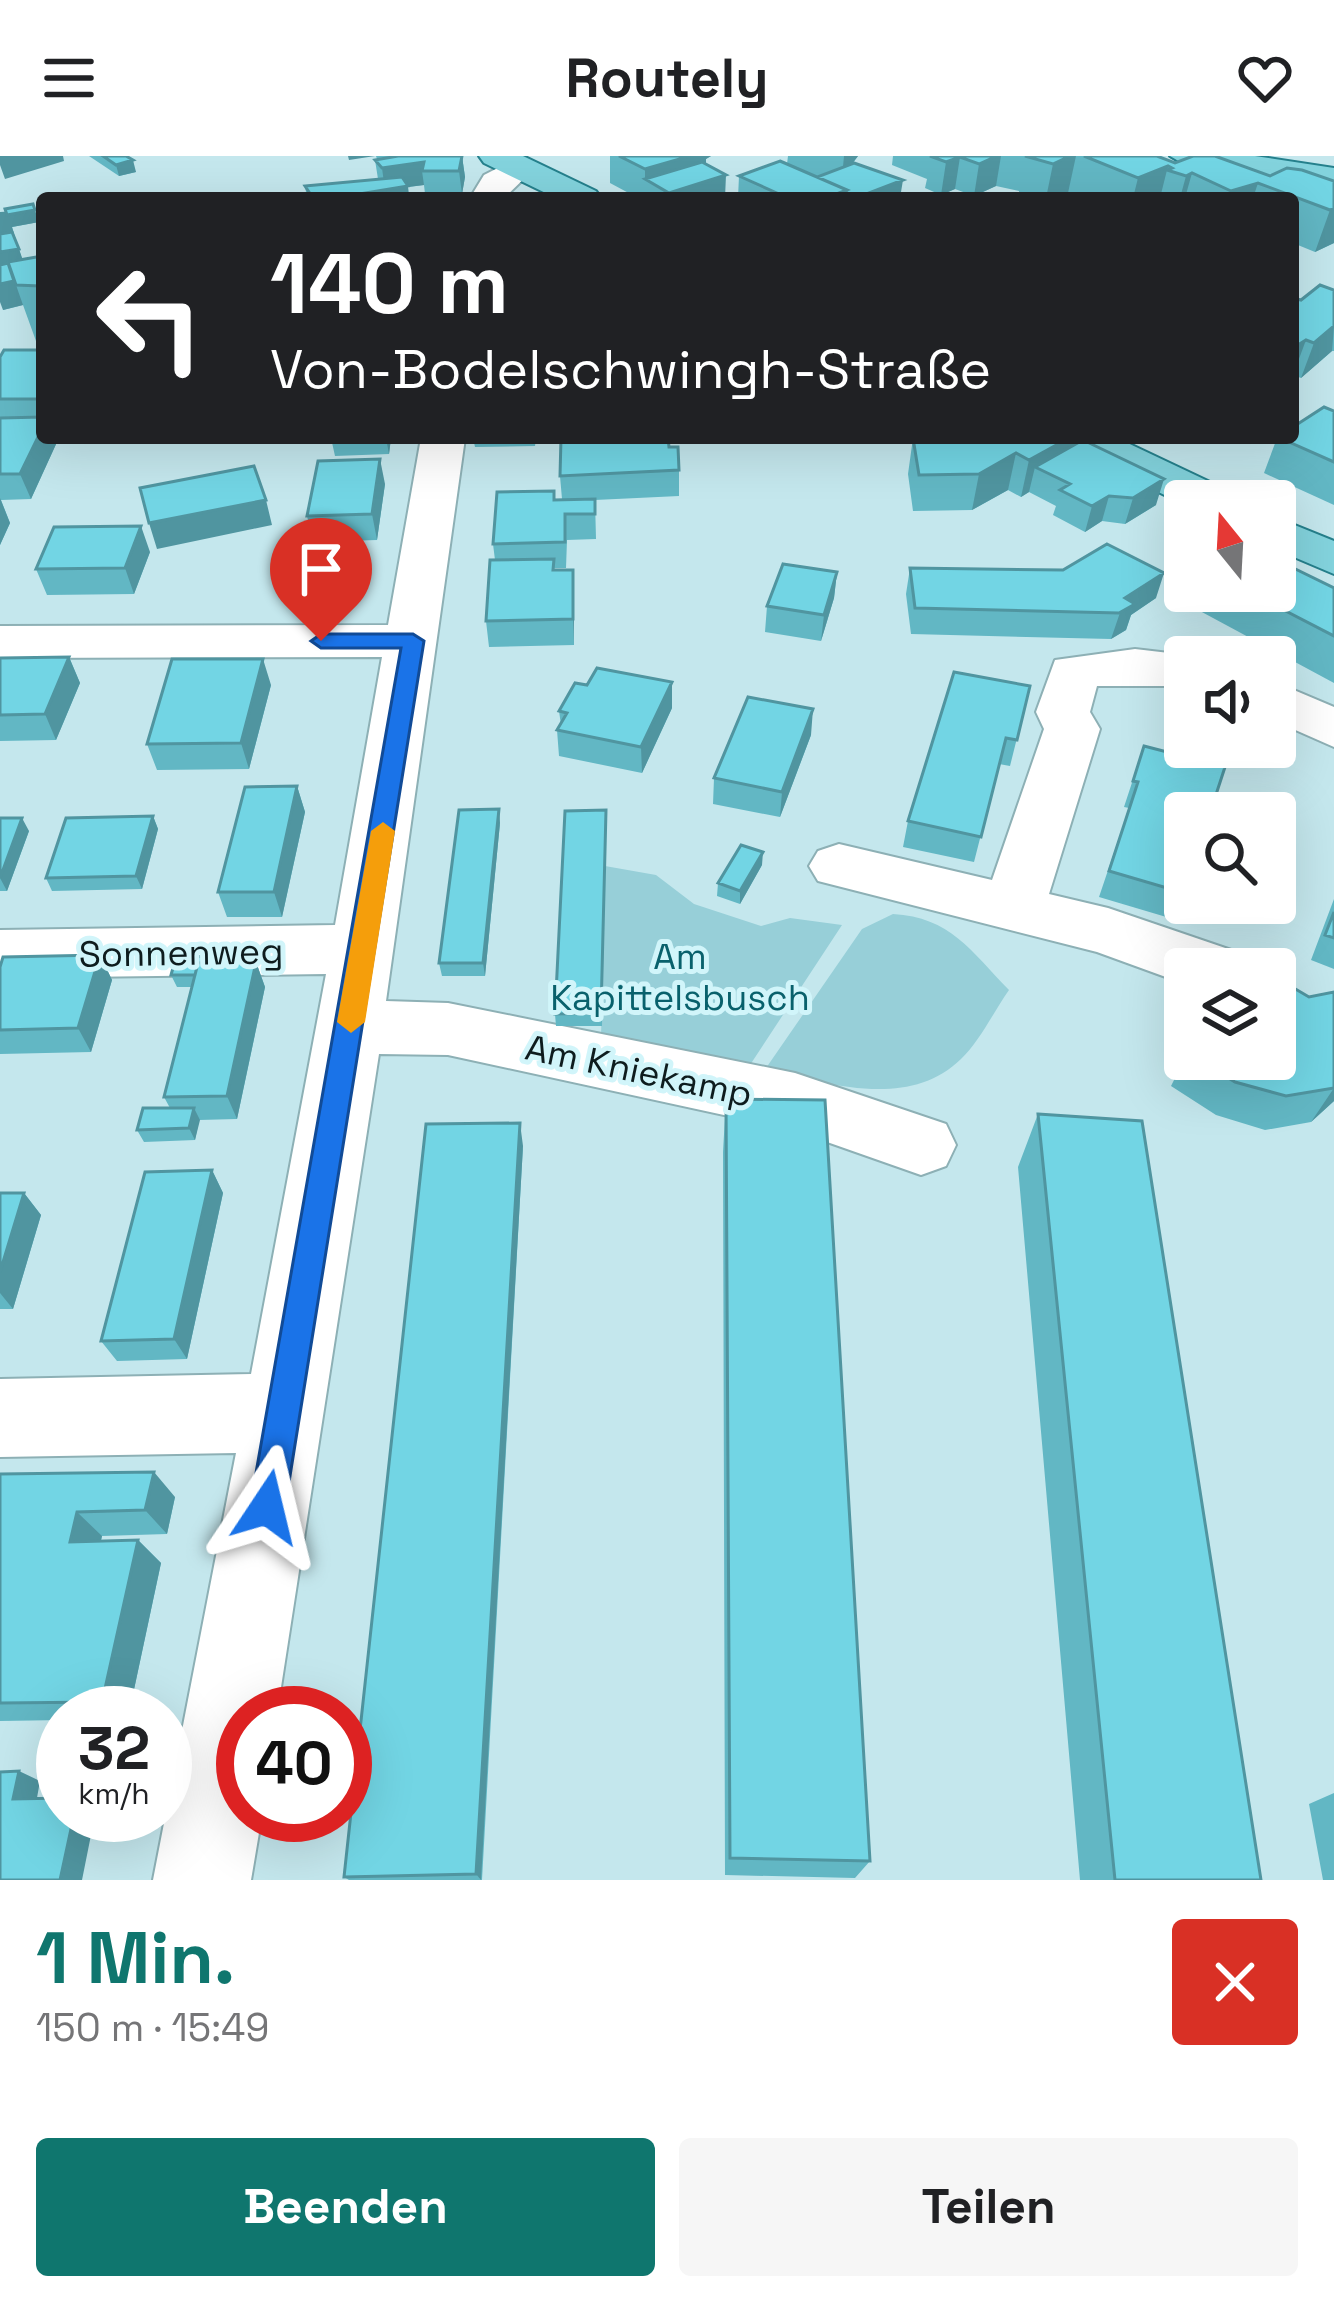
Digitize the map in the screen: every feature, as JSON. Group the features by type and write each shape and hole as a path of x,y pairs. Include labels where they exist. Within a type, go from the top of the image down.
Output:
{"main road":[{"path":"1187,156 1334,178"},
{"path":"539,177 596,162"},
{"path":"1094,444 1169,480"},
{"path":"1296,541 1334,559"}],"street":[{"path":"490,192 496,182 539,177"},
{"path":"202,1880 350,1027 442,444"},
{"path":"0,642 413,641"},
{"path":"1014,906 1072,729 1063,712 1074,672 1164,668"},
{"path":"1296,710 1334,729"},
{"path":"839,866 1014,906 1164,951"},
{"name":"Sonnenweg","path":"0,954 363,949"},
{"name":"Am Kniekamp","path":"350,1027 448,1029 796,1102 921,1145"},
{"path":"0,1418 284,1413"}],"green space":[{"name":"Am Kapittelsbusch","path":"605,866 656,875 694,904 761,926 790,918 842,925 750,1065 601,1038"},
{"path":"893,914 945,929 1009,990 968,1052 940,1075 892,1089 840,1086 764,1071 862,929"}],"building":[{"path":"103,156 126,156 133,160 116,165"},
{"path":"462,156 459,171 422,171 424,162 382,168 375,160"},
{"path":"619,156 690,156 645,169"},
{"path":"930,156 997,156 979,164 960,157 946,162"},
{"path":"1025,156 1070,156 1053,164"},
{"path":"1084,156 1157,156 1175,163 1193,156 1215,156 1270,176 1287,168 1302,170 1334,181 1334,208 1299,198 1299,192 1282,192 1258,183 1231,191 1192,173 1186,176 1167,170 1172,168 1168,166 1138,178"},
{"path":"780,161 847,190 775,192 739,176"},
{"path":"702,162 726,175 672,192 645,179"},
{"path":"854,163 903,180 872,192 847,192 817,177"},
{"path":"402,177 408,186 372,192 309,192 305,186"},
{"path":"33,204 35,210 7,215 5,209"},
{"path":"12,232 19,249 0,252 0,234"},
{"path":"36,257 36,286 16,285 8,262"},
{"path":"8,263 14,281 0,284 0,265"},
{"path":"1320,285 1334,290 1334,326 1314,343 1306,340 1299,344 1301,300"},
{"path":"4,350 36,350 36,399 0,399"},
{"path":"1324,407 1334,411 1334,462 1294,444 1299,444 1299,423"},
{"path":"36,417 36,441 20,474 0,474 0,418"},
{"path":"561,444 678,447 679,470 560,476"},
{"path":"914,444 1058,444 1029,460 1016,453 979,474 919,475"},
{"path":"1076,444 1091,444 1164,479 1133,498 1109,496 1092,506 1060,490 1070,484 1035,467"},
{"path":"380,459 372,514 307,516 318,461"},
{"path":"254,466 266,500 149,523 140,488"},
{"path":"554,491 554,500 595,499 595,514 565,514 565,542 493,544 497,492"},
{"path":"141,526 125,568 36,569 54,527"},
{"path":"1107,544 1164,573 1125,598 1135,604 1119,613 915,608 910,568 1063,570"},
{"path":"554,559 553,570 573,570 573,619 486,621 490,560"},
{"path":"783,564 837,572 824,615 767,606"},
{"path":"1296,569 1334,588 1334,636 1288,612 1296,612"},
{"path":"69,657 45,714 0,715 0,658"},
{"path":"172,659 263,659 241,743 147,744"},
{"path":"597,668 672,682 641,747 557,730 567,713 559,711 575,683 587,685"},
{"path":"954,672 1030,686 1017,740 1006,738 981,837 908,821"},
{"path":"748,697 813,709 782,792 714,778"},
{"path":"1144,746 1164,751 1164,768 1225,768 1217,792 1164,792 1164,887 1109,871 1138,782 1133,781"},
{"path":"297,786 274,892 218,892 245,787"},
{"path":"499,809 483,963 439,963 459,810"},
{"path":"606,810 601,1013 555,1014 565,811"},
{"path":"153,816 136,876 46,878 66,818"},
{"path":"0,818 22,818 0,878"},
{"path":"741,845 763,852 740,891 718,883"},
{"path":"1334,912 1334,938 1325,935"},
{"path":"100,955 78,1028 0,1030 3,957"},
{"path":"231,956 230,962 198,963 195,975 171,975 176,957"},
{"path":"256,962 227,1096 164,1097 198,963"},
{"path":"1296,989 1309,997 1334,992 1334,1088 1286,1096 1232,1080 1296,1080"},
{"path":"726,1099 825,1100 870,1861 730,1858"},
{"path":"143,1108 194,1108 189,1128 137,1130"},
{"path":"1038,1114 1142,1121 1261,1880 1115,1880"},
{"path":"520,1123 476,1874 344,1877 348,1842 372,1842 372,1686 365,1686 426,1124"},
{"path":"212,1170 174,1339 101,1341 145,1172"},
{"path":"0,1193 24,1193 0,1272"},
{"path":"154,1472 145,1510 77,1512 70,1542 138,1540 106,1686 36,1686 36,1703 0,1703 0,1474"},
{"path":"19,1771 13,1799 36,1799 36,1842 68,1842 60,1880 0,1880 0,1772"}],"slow traffic":[{"path":"351,1022 383,831"}],"route":[{"path":"267,1507 413,641 321,641"}]}
